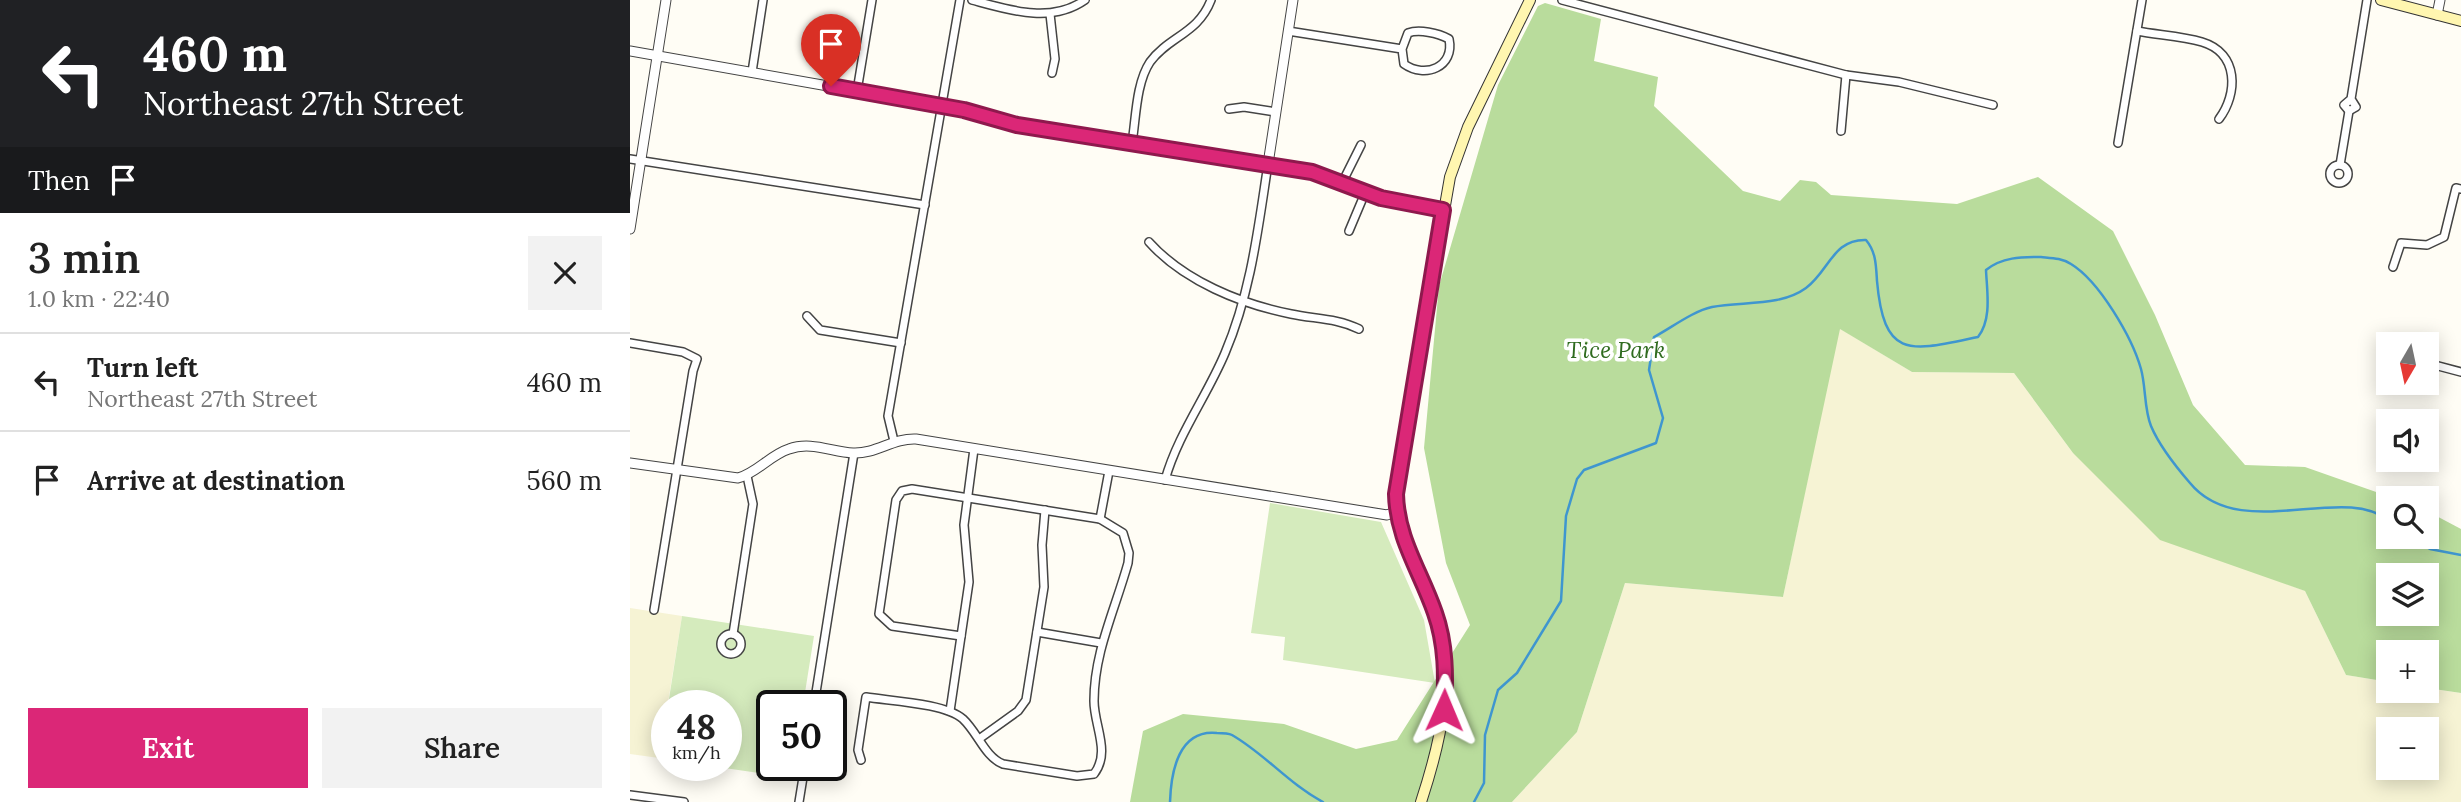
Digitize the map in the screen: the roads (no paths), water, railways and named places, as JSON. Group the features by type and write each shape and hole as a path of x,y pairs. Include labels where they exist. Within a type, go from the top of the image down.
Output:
{"main road":[{"path":"1421,802 1444,710 1443,643 1435,612 1407,550 1396,511 1400,454 1443,210 1462,140 1530,0"},
{"path":"2381,0 2461,21"}],"street":[{"path":"630,229 666,0"},
{"path":"752,72 764,0"},
{"path":"857,91 872,0"},
{"path":"894,441 888,416 960,0"},
{"path":"972,0 998,7 1050,14 1062,12 1085,0"},
{"path":"1132,142 1144,73 1151,61 1197,25 1211,0"},
{"path":"1165,480 1178,444 1225,354 1245,300 1293,0"},
{"path":"1562,0 1846,75 1899,82 1993,105"},
{"path":"2118,143 2142,0"},
{"path":"2340,165 2349,111 2344,105 2351,99 2367,0"},
{"path":"2437,15 2440,0"},
{"path":"1050,14 1055,60 1052,73"},
{"path":"1288,31 1402,49"},
{"path":"1415,31 1449,39 1450,46 1440,69 1433,72 1410,68 1404,64 1402,49 1408,33 1415,31"},
{"path":"2137,31 2202,42 2218,51 2232,71 2234,82 2230,106 2219,119"},
{"path":"630,51 942,106 1012,124 1312,172 1389,201 1443,210"},
{"path":"1841,131 1846,75"},
{"path":"1230,109 1244,107 1276,112"},
{"path":"1342,183 1361,145"},
{"path":"630,159 925,205"},
{"path":"2393,267 2401,243 2427,245 2444,237 2458,188"},
{"path":"1349,231 1365,193"},
{"path":"1149,242 1180,271 1245,300 1287,313 1343,321 1359,328"},
{"path":"807,316 820,331 901,343"},
{"path":"630,343 683,352 697,359 654,610"},
{"path":"2440,366 2461,372"},
{"path":"630,463 727,478 747,476 787,449 801,446 854,453 868,452 894,441 916,439 1387,515 1396,511"},
{"path":"950,711 969,582 964,525 974,449"},
{"path":"816,690 854,453"},
{"path":"1100,519 1108,471"},
{"path":"733,634 753,504 747,476"},
{"path":"861,760 858,750 866,696 950,711 964,720 993,759 1003,764 1077,776 1094,774 1104,756 1094,707 1094,682 1101,643 1120,593 1129,553 1123,533 1100,519 912,488 902,491 896,500 879,614 892,626 961,636"},
{"path":"979,739 1024,705 1044,587 1042,545 1045,510"},
{"path":"1037,632 1101,643"},
{"path":"799,802 802,781"},
{"path":"630,794 684,802"}],"waterway":[{"path":"1474,802 1484,783 1485,735 1498,690 1517,673 1561,601 1566,516 1577,479 1584,470 1656,443 1663,418 1649,370 1654,337 1705,309 1773,301 1796,294 1814,281 1839,250 1855,241 1866,240 1874,254 1886,325 1894,338 1918,347 1978,337 1987,314 1986,270 1992,266 2005,260 2026,257 2053,258 2068,262 2082,272 2103,296 2130,341 2141,369 2151,426 2159,441 2190,483 2211,501 2236,509 2263,512 2346,507 2376,514"},
{"path":"2430,549 2461,555"},
{"path":"1170,802 1175,765 1186,745 1204,734 1217,733 1230,734 1244,743 1299,787 1323,802"}],"park label":[{"name":"Tice Park","path":"1616,350"}]}
